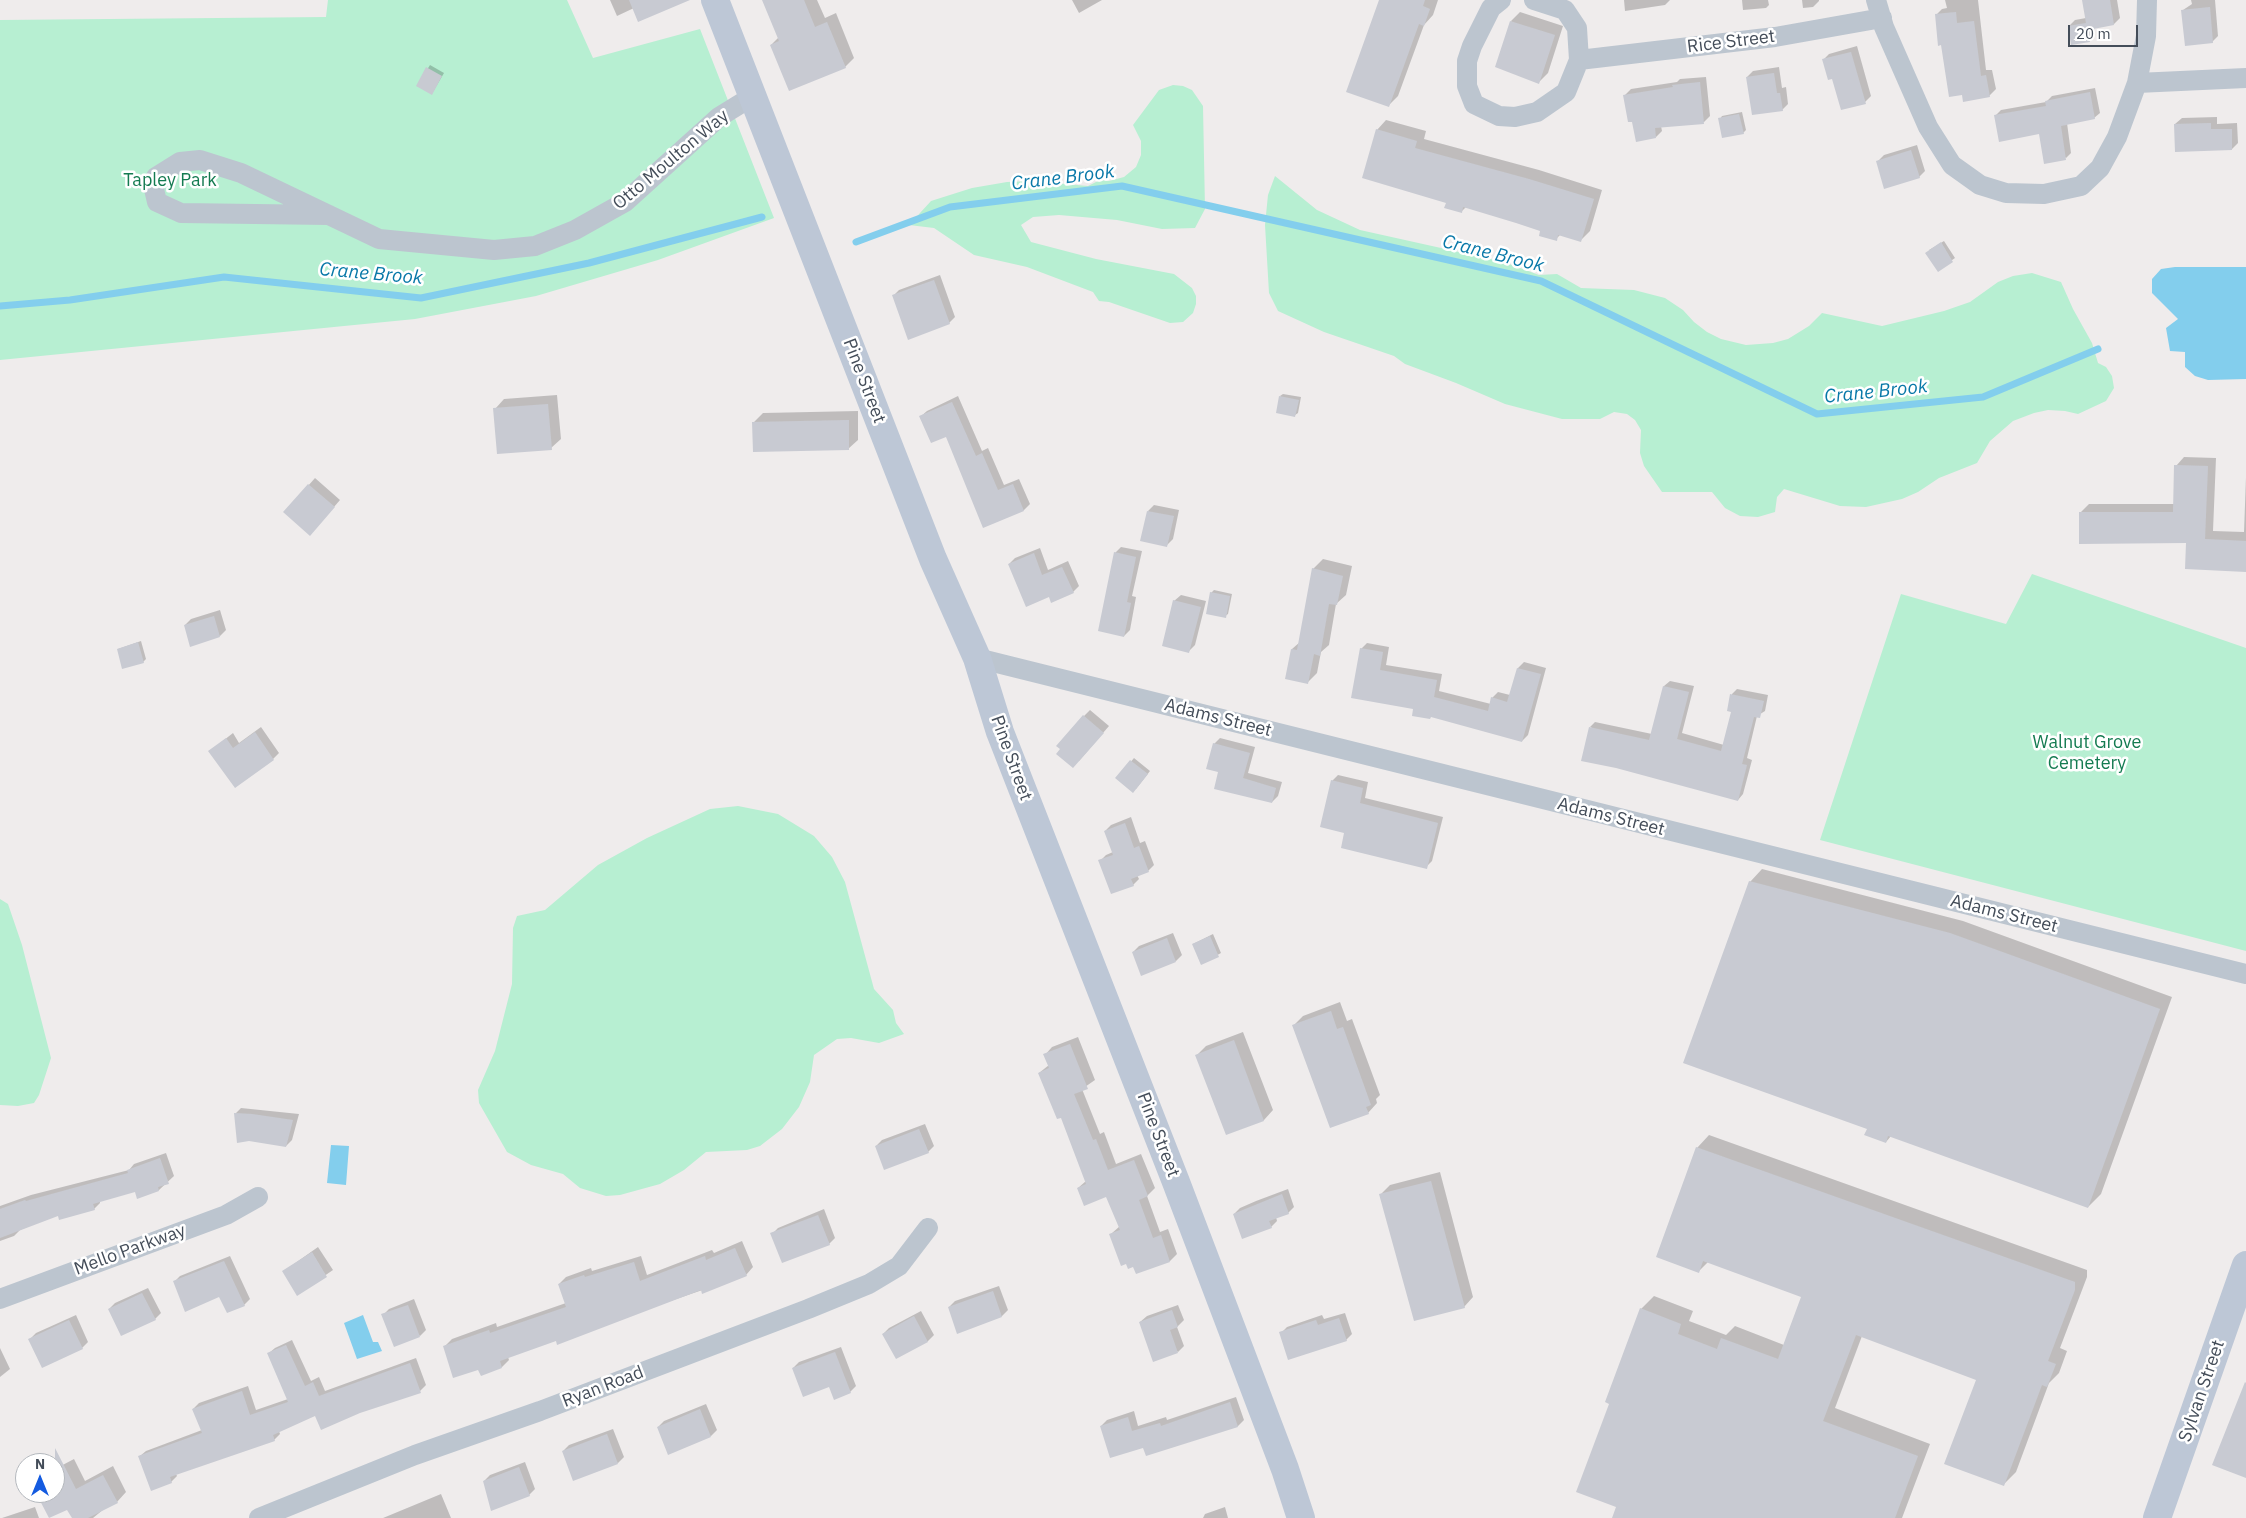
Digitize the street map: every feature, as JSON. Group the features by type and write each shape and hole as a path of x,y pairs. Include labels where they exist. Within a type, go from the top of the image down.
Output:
{"street":[{"name":"Pine Street","path":"715,0 933,559 977,658 1000,732 1176,1182 1284,1468 1301,1518"},
{"path":"1501,0 1491,8 1467,61 1467,86 1474,104 1499,116 1516,117 1537,112 1566,92 1579,60 1577,28 1565,10 1534,0"},
{"path":"1879,9 1928,127 1952,165 1980,185 2006,193 2044,194 2081,186 2100,168 2113,145 2137,83 2146,36 2147,0"},
{"name":"Rice Street","path":"1579,60 1775,37 1879,9"},
{"path":"2137,83 2246,78"},
{"name":"Otto Moulton Way","path":"328,215 181,212 157,202 154,188 156,177 180,162 200,160 241,173 379,239 494,250 535,246 575,230 626,202 719,117 753,96"},
{"name":"Adams Street","path":"977,658 2246,974"},
{"name":"Mello Parkway","path":"0,1299 226,1214 258,1197"},
{"name":"Ryan Road","path":"259,1518 415,1455 540,1411 869,1284 899,1266 928,1228"},
{"name":"Sylvan Street","path":"2157,1518 2246,1265"}],"green space":[{"name":"Tapley Park","path":"328,0 567,0 593,58 700,29 774,218 658,260 536,296 415,319 0,360 0,20 326,17"},
{"path":"1173,85 1183,86 1192,90 1203,106 1205,209 1195,228 1162,229 1117,220 1059,215 1033,217 1021,225 1031,242 1096,259 1174,274 1192,288 1196,296 1193,313 1183,322 1170,323 1109,302 1099,301 1093,292 1027,267 974,255 934,228 909,225 931,201 972,188 1007,182 1033,181 1088,186 1100,180 1109,181 1124,177 1136,167 1141,155 1141,141 1133,125 1159,90"},
{"path":"1275,176 1317,210 1360,230 1504,262 1539,275 1557,274 1581,288 1634,290 1665,298 1683,310 1707,332 1721,339 1746,345 1773,343 1788,339 1809,326 1822,313 1882,326 1944,311 1970,302 1998,282 2013,276 2032,273 2061,282 2073,309 2092,343 2098,363 2106,367 2112,376 2114,388 2106,401 2078,414 2048,410 2013,421 1990,441 1977,463 1939,478 1918,492 1902,499 1866,507 1840,506 1784,489 1777,497 1775,512 1758,517 1740,516 1725,508 1712,492 1662,492 1644,466 1640,453 1641,430 1635,420 1627,414 1614,412 1600,419 1562,419 1505,404 1405,364 1394,356 1324,332 1278,311 1269,293 1265,225 1268,195"},
{"name":"Walnut Grove Cemetery","path":"2032,574 2246,648 2246,951 1820,840 1901,594 2006,624"},
{"path":"738,806 778,814 814,836 832,857 845,882 874,989 893,1010 896,1023 904,1034 879,1043 851,1038 837,1039 814,1055 810,1082 799,1107 782,1129 760,1146 747,1150 706,1152 684,1170 660,1184 620,1195 606,1196 580,1188 563,1174 531,1165 507,1152 479,1103 478,1090 495,1051 512,984 513,928 517,916 545,910 598,865 647,838 710,809"},
{"path":"0,899 8,904 22,945 51,1058 39,1095 34,1103 18,1106 0,1105"}],"water":[{"path":"2175,267 2246,267 2246,379 2208,380 2195,376 2185,367 2185,352 2170,351 2166,328 2178,319 2152,293 2152,279 2161,269"},
{"path":"331,1145 349,1146 346,1185 327,1183"},
{"path":"363,1315 373,1342 378,1342 382,1351 357,1359 344,1323"}],"building":[{"path":"629,0 690,0 638,22"},
{"path":"762,0 804,0 815,27 827,22 846,68 789,91 770,45 779,41"},
{"path":"1379,0 1425,0 1423,6 1430,9 1424,26 1419,24 1389,107 1346,92"},
{"path":"2082,0 2110,0 2114,25 2088,30 2090,42 2071,45 2068,26 2086,23"},
{"path":"2210,7 2213,43 2185,46 2181,10"},
{"path":"1956,12 1957,23 1974,21 1981,76 1986,75 1990,97 1963,102 1962,95 1949,97 1941,45 1938,46 1935,14"},
{"path":"1510,21 1555,35 1539,84 1495,67"},
{"path":"1851,52 1866,104 1841,110 1832,79 1828,80 1822,59"},
{"path":"426,67 442,76 432,95 416,86"},
{"path":"1774,73 1777,93 1780,93 1783,111 1752,115 1746,77"},
{"path":"1700,82 1704,124 1655,128 1656,138 1636,142 1632,122 1628,122 1623,95 1673,87 1672,85"},
{"path":"2090,92 2095,119 2061,126 2066,160 2044,164 2039,134 1999,142 1994,115 2046,106 2045,101"},
{"path":"1739,114 1744,134 1722,138 1718,118"},
{"path":"2211,123 2211,129 2232,129 2232,150 2175,152 2174,124"},
{"path":"1376,129 1417,141 1415,148 1594,199 1581,242 1558,235 1557,241 1539,236 1540,231 1516,223 1463,207 1462,213 1444,208 1446,203 1362,178"},
{"path":"1911,150 1920,178 1884,189 1876,161"},
{"path":"1941,242 1953,262 1938,272 1925,253"},
{"path":"934,280 950,324 908,340 892,295"},
{"path":"1279,396 1299,400 1295,417 1276,413"},
{"path":"952,402 976,456 982,453 998,490 1013,484 1024,511 983,528 946,437 931,443 919,416"},
{"path":"548,404 552,450 497,454 493,408"},
{"path":"849,420 849,450 753,452 752,422"},
{"path":"2174,465 2208,466 2205,539 2246,541 2246,572 2185,569 2186,543 2079,544 2079,512 2173,512"},
{"path":"308,484 335,507 310,536 283,512"},
{"path":"1147,511 1174,516 1167,547 1140,541"},
{"path":"1114,552 1136,557 1127,602 1131,603 1124,637 1098,631"},
{"path":"1034,553 1042,575 1062,567 1074,593 1051,603 1049,597 1026,607 1008,564"},
{"path":"1312,568 1343,576 1337,605 1329,604 1320,656 1314,654 1308,684 1285,679 1291,649 1297,650"},
{"path":"1210,592 1230,596 1226,618 1206,614"},
{"path":"1173,600 1201,607 1189,653 1162,646"},
{"path":"214,616 220,637 190,647 184,625"},
{"path":"138,642 144,663 122,669 117,649"},
{"path":"1360,648 1383,652 1380,670 1437,680 1434,697 1488,711 1491,697 1507,702 1517,668 1541,674 1522,742 1431,717 1430,719 1412,716 1413,709 1351,698"},
{"path":"1663,686 1689,692 1677,739 1721,751 1731,712 1727,711 1730,694 1764,701 1760,718 1754,717 1742,764 1747,765 1738,801 1616,768 1581,761 1589,727 1649,740"},
{"path":"1083,715 1104,733 1073,768 1056,754 1060,749 1056,746"},
{"path":"255,732 274,760 235,788 208,751 226,738 233,748"},
{"path":"1213,743 1250,753 1243,778 1276,788 1272,803 1214,789 1218,772 1206,769"},
{"path":"1130,760 1148,774 1133,793 1115,778"},
{"path":"1331,780 1363,788 1360,803 1438,823 1427,869 1341,848 1344,833 1320,827"},
{"path":"1125,823 1134,848 1139,846 1149,872 1131,879 1134,886 1111,894 1098,860 1113,855 1104,831"},
{"path":"1749,881 1950,933 2160,1009 2088,1208 1888,1136 1886,1143 1864,1135 1867,1129 1683,1063"},
{"path":"1210,936 1219,957 1201,965 1192,944"},
{"path":"1167,938 1176,962 1141,976 1132,952"},
{"path":"1331,1011 1337,1029 1343,1027 1371,1105 1366,1107 1369,1114 1330,1128 1292,1025"},
{"path":"1234,1040 1264,1121 1226,1135 1195,1055"},
{"path":"1070,1044 1088,1089 1074,1094 1093,1140 1096,1139 1108,1170 1134,1160 1148,1196 1139,1200 1153,1238 1161,1235 1170,1262 1136,1274 1133,1267 1128,1269 1126,1264 1121,1266 1109,1234 1120,1230 1106,1197 1084,1206 1077,1188 1086,1184 1061,1118 1057,1119 1038,1073 1049,1068 1043,1054"},
{"path":"234,1113 293,1120 286,1147 249,1141 237,1143"},
{"path":"919,1129 929,1153 884,1170 875,1146"},
{"path":"1696,1147 2075,1282 2075,1290 2048,1361 2056,1364 2047,1387 2042,1385 2004,1486 1944,1464 1976,1380 1856,1335 1823,1421 1918,1456 1895,1518 1612,1518 1616,1507 1576,1492 1609,1404 1605,1402 1640,1308 1681,1324 1678,1334 1717,1349 1721,1338 1778,1359 1801,1297 1703,1261 1699,1273 1656,1257"},
{"path":"160,1158 169,1184 158,1187 159,1191 137,1199 135,1192 93,1204 95,1210 59,1220 58,1216 0,1238 0,1209 25,1200 128,1173 127,1170"},
{"path":"1431,1181 1465,1308 1414,1321 1379,1194"},
{"path":"1282,1194 1289,1214 1269,1221 1272,1228 1242,1239 1233,1214"},
{"path":"818,1215 830,1245 782,1263 770,1233"},
{"path":"735,1248 747,1276 702,1294 701,1290 557,1345 556,1341 500,1361 502,1368 481,1376 478,1370 453,1378 443,1346 489,1330 490,1333 566,1307 558,1284 634,1262 640,1281 705,1256 706,1260"},
{"path":"312,1252 327,1277 297,1296 282,1271"},
{"path":"224,1261 245,1306 227,1313 219,1297 185,1312 173,1281"},
{"path":"993,1291 1002,1317 957,1334 948,1307"},
{"path":"142,1293 156,1320 121,1336 108,1309"},
{"path":"408,1305 420,1337 394,1347 381,1314"},
{"path":"1172,1310 1178,1327 1170,1330 1178,1353 1153,1362 1139,1322"},
{"path":"914,1316 928,1342 896,1359 882,1334"},
{"path":"1339,1318 1347,1341 1288,1360 1279,1332 1316,1320 1318,1325"},
{"path":"69,1320 83,1349 42,1368 28,1339"},
{"path":"286,1345 305,1386 313,1382 319,1396 410,1363 421,1393 360,1413 321,1430 315,1416 273,1435 275,1441 170,1477 172,1483 151,1491 138,1456 202,1433 192,1409 242,1391 250,1415 288,1402 267,1353"},
{"path":"835,1352 851,1393 834,1400 829,1387 803,1397 792,1368"},
{"path":"2246,1383 2246,1478 2212,1465"},
{"path":"1230,1402 1238,1427 1146,1456 1143,1448 1110,1458 1100,1426 1128,1417 1132,1431 1160,1423 1161,1426"},
{"path":"700,1409 711,1437 668,1455 657,1427"},
{"path":"607,1434 618,1464 573,1481 562,1451"},
{"path":"519,1467 530,1496 491,1511 483,1481"},
{"path":"65,1468 76,1489 103,1475 118,1503 88,1518 72,1518 67,1510 49,1518 41,1503 65,1503"}],"waterway":[{"name":"Crane Brook","path":"856,242 950,207 1122,186 1541,281 1817,414 1983,397 2098,349"},
{"name":"Crane Brook","path":"0,306 70,300 224,277 421,298 589,263 762,217"}]}
